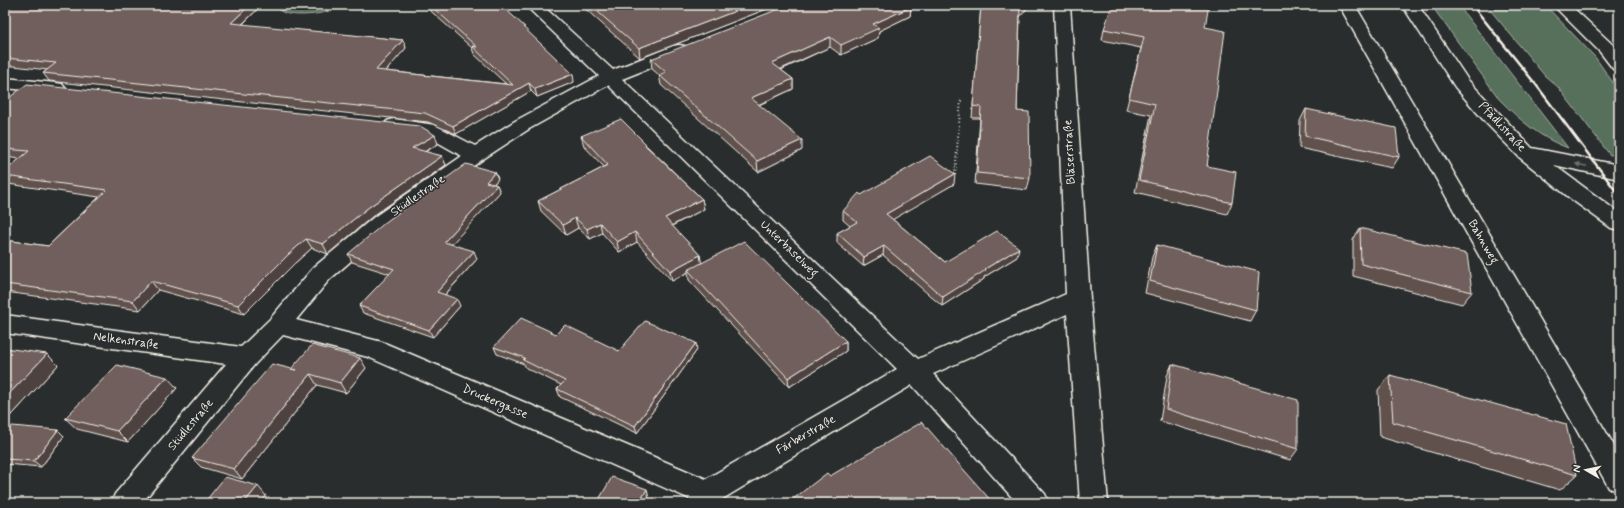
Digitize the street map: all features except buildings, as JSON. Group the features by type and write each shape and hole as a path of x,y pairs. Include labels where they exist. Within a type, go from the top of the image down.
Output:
{"street":[{"name":"Unterbaselweg","path":"533,5 610,77 915,371 1035,503"},
{"name":"Bläserstraße","path":"1062,5 1078,299 1094,503"},
{"name":"Bahnweg","path":"1347,5 1619,479"},
{"name":"Pfädlistraße","path":"1410,5 1461,83 1492,119 1526,153 1578,194 1619,223"},
{"path":"1561,5 1606,48 1619,65"},
{"name":"Stüdlestraße","path":"125,503 246,357 278,325 321,274 382,222 476,155 522,125 610,77 699,42"},
{"path":"5,83 76,91"},
{"path":"374,123 428,129 476,155"},
{"path":"1526,153 1619,172"},
{"path":"915,371 1078,299"},
{"name":"Nelkenstraße","path":"5,324 246,357"},
{"name":"Druckergasse","path":"278,325 374,349 705,498"},
{"name":"Färberstraße","path":"705,498 915,371"}],"path":[{"path":"1613,5 1619,11"},
{"path":"955,175 961,99"}],"green space":[{"path":"278,5 339,5 329,11 321,13 297,15 282,12 276,8"},
{"path":"1431,5 1458,5 1568,148 1539,134 1515,115 1500,100"},
{"path":"1486,5 1545,5 1595,57 1619,93 1619,154 1610,155 1558,87 1545,76"}],"railway":[{"path":"1472,5 1537,86 1619,195"}]}
